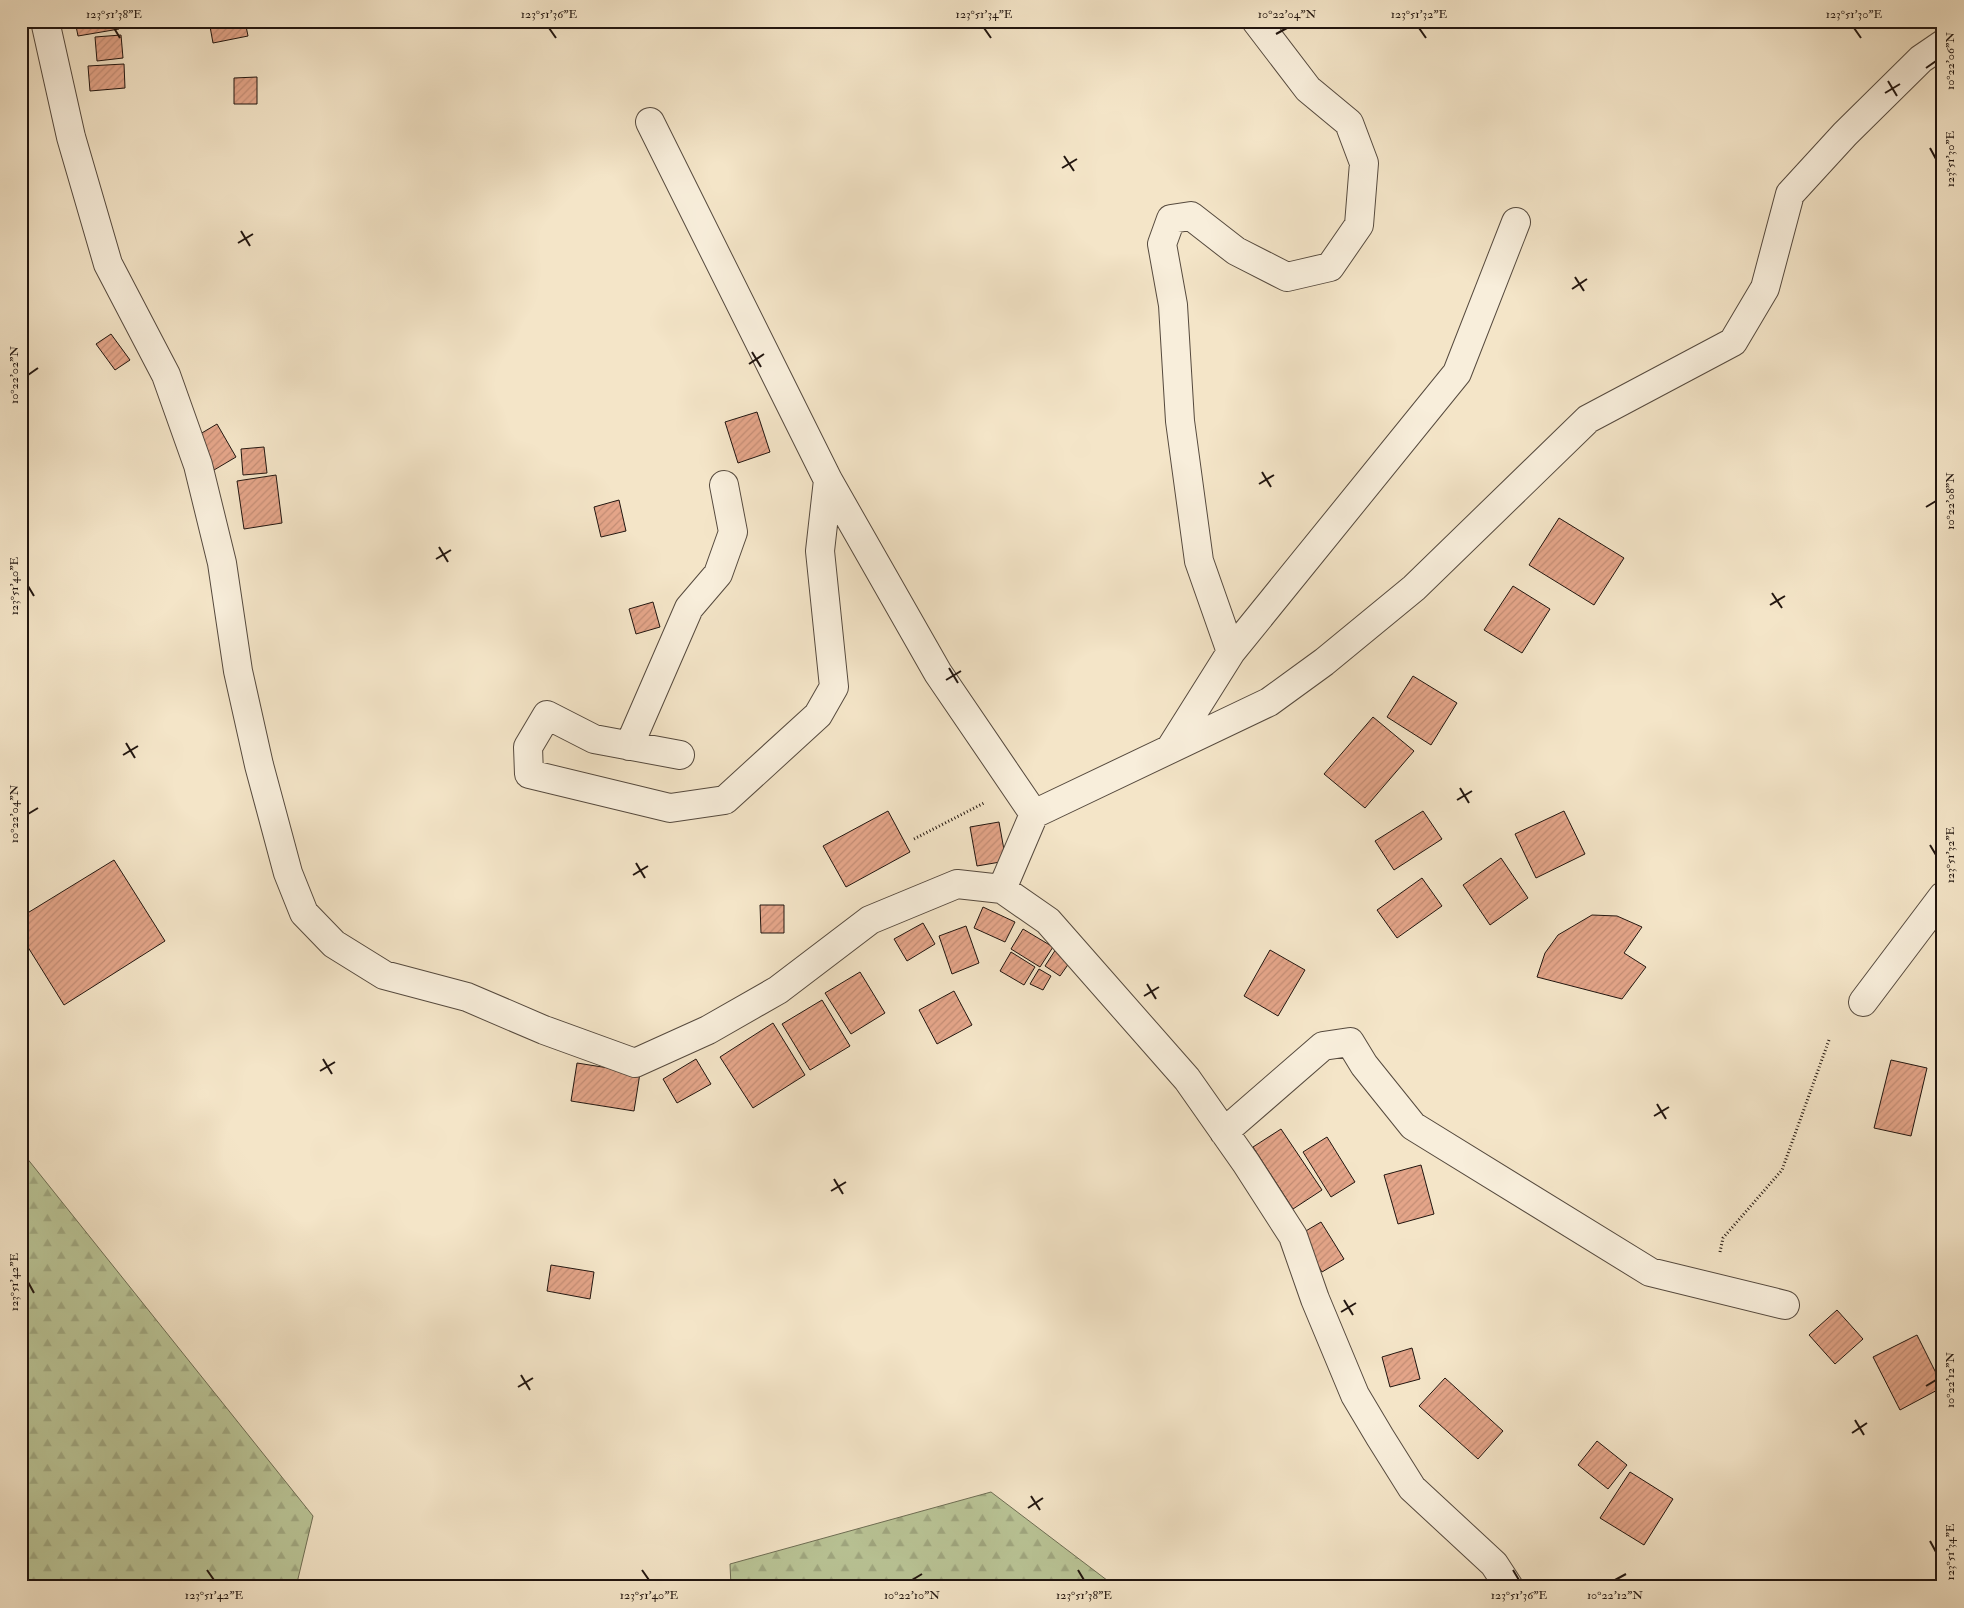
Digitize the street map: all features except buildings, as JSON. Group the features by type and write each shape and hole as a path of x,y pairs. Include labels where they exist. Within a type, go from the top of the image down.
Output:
{"street":[{"path":"44,21 71,137 108,264 166,376 198,464 222,563 238,671 259,765 288,873 304,913 334,944 384,975 467,997 544,1030 635,1063 708,1030 778,990 870,920 957,884 1002,889 1048,921 1186,1079 1246,1162 1293,1236 1315,1299 1355,1395 1412,1488 1494,1564 1509,1587"},
{"path":"1231,652 1199,561 1180,421 1173,305 1162,244 1171,219 1191,216 1236,251 1287,278 1330,267 1359,225 1364,163 1349,123 1308,90 1256,21"},
{"path":"1002,889 1034,814 1269,702 1324,662 1414,588 1588,419 1733,342 1765,288 1790,194 1858,120 1921,60 1943,44"},
{"path":"650,122 828,480 938,673 1034,814"},
{"path":"1170,749 1231,652 1457,373 1516,222"},
{"path":"680,755 594,739 547,715 528,747 529,774 670,808 724,800 818,715 834,686 820,551 828,480"},
{"path":"629,746 689,608 718,574 733,532 724,486"},
{"path":"1863,1002 1943,896"},
{"path":"1224,1132 1323,1046 1350,1042 1364,1065 1413,1126 1650,1272 1785,1305"}],"path":[{"path":"914,839 1016,787"},
{"path":"1712,1287 1723,1238 1782,1170 1829,1040"}],"green space":[{"path":"26,1157 313,1516 296,1587 21,1587 21,1164"},
{"path":"991,1492 1116,1587 731,1587 730,1564"}]}
